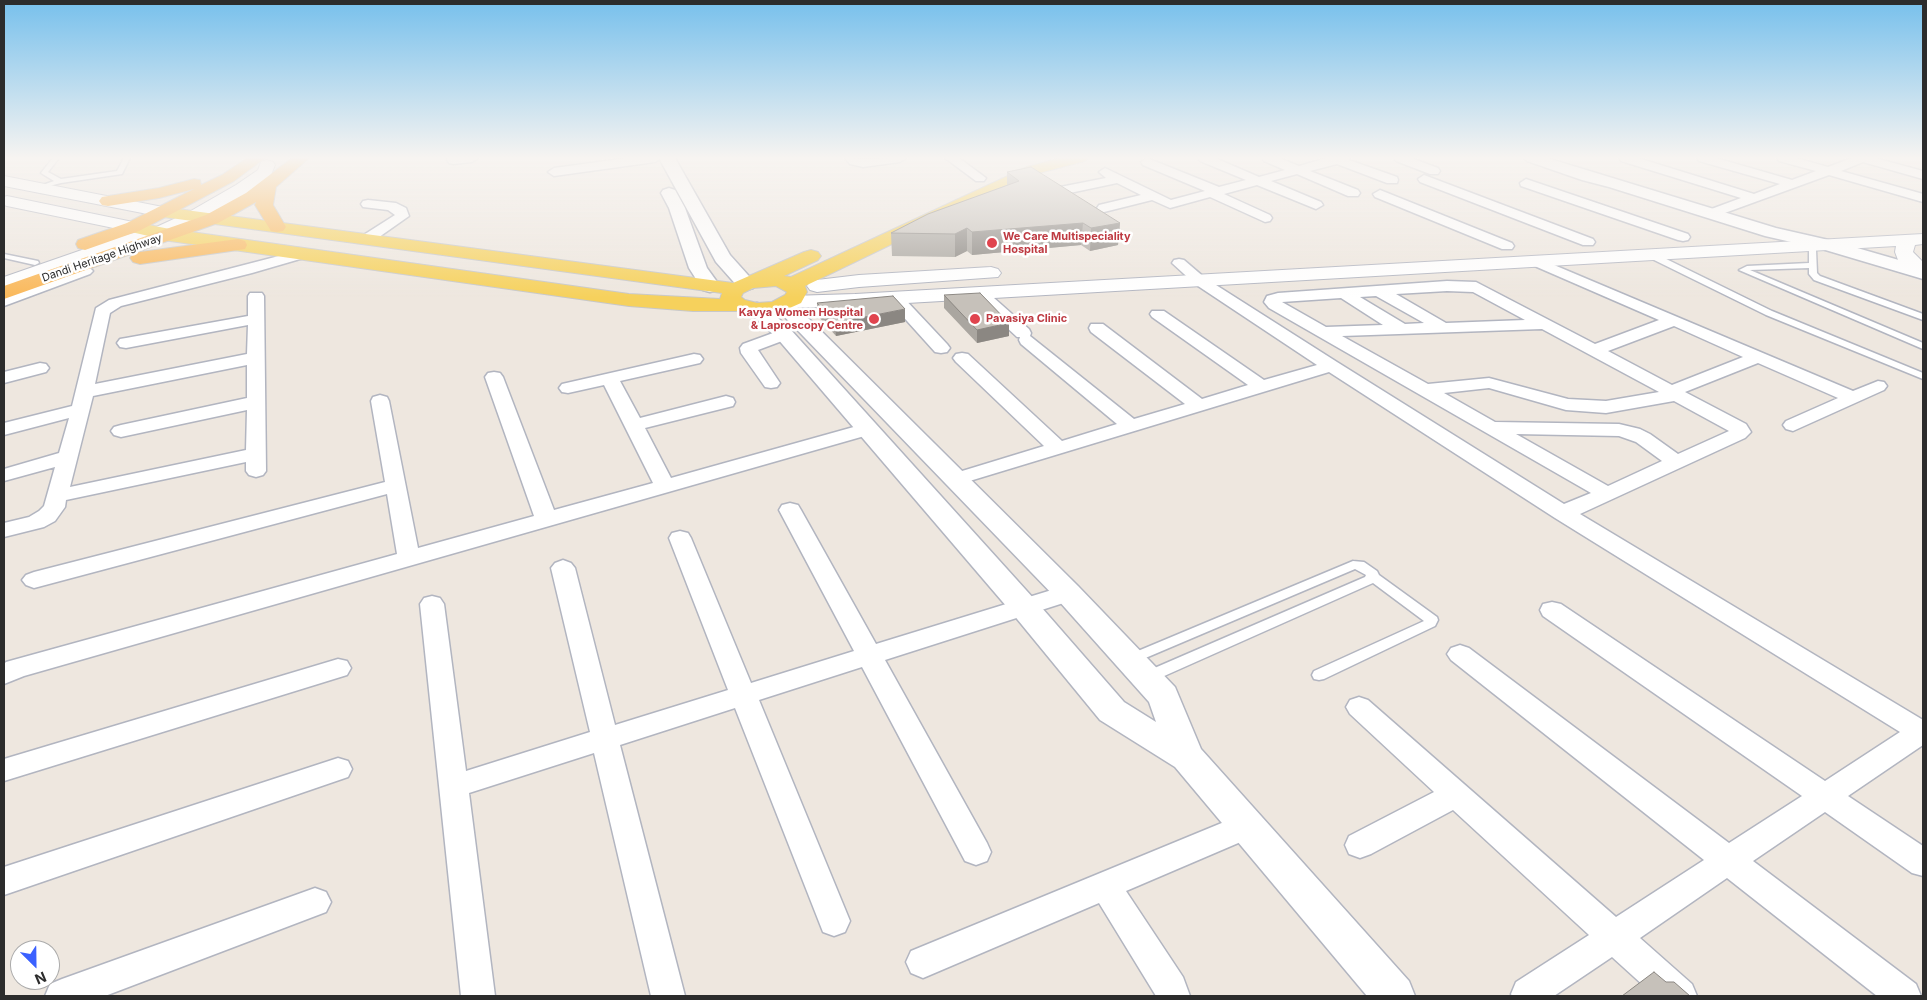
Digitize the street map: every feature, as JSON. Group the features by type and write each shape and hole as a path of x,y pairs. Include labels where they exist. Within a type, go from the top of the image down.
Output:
{"highway":[{"path":"41,270 147,233 187,215 201,205"},
{"name":"Dandi Heritage Highway","path":"4,292 41,270 147,233 187,215 224,205"},
{"path":"264,205 278,227"},
{"path":"4,274 41,270 86,271 145,258 238,245"}],"main road":[{"path":"24,205 147,233 629,300 693,305 746,294 776,280 790,295"},
{"path":"129,205 187,215 710,286 746,294 895,298 1651,255 1813,251 1915,240"},
{"path":"187,215 209,205"},
{"path":"864,232 923,205"},
{"path":"790,295 966,205"},
{"path":"1169,264 1923,224"},
{"path":"4,284 147,233"},
{"path":"1915,240 1904,252 1905,256 1923,272"},
{"path":"746,294 828,248"},
{"path":"790,295 859,280 1004,273"}],"street":[{"path":"367,239 402,216 401,211 391,206 376,205"},
{"path":"675,205 698,268 710,286"},
{"path":"693,205 722,258 746,294 868,429 1024,607 1112,711 1187,757 1394,996"},
{"path":"1104,208 1118,205"},
{"path":"1239,205 1266,218"},
{"path":"1406,205 1507,246"},
{"path":"1499,205 1588,242"},
{"path":"1589,205 1683,237"},
{"path":"1660,205 1923,286"},
{"path":"1682,205 1770,232 1813,251 1923,272"},
{"path":"1711,214 1736,205"},
{"path":"4,530 36,522 47,516 54,508 83,400 102,311 107,307 302,254"},
{"path":"1535,261 1852,397"},
{"path":"1169,264 1200,281 1563,513 1922,732 1528,994"},
{"path":"1417,268 1466,286 1481,289 1543,324 1678,392 1740,428 1741,432 1563,513"},
{"path":"1417,268 1447,286"},
{"path":"4,301 86,271"},
{"path":"1466,286 1278,298 1272,300 1272,302 1607,494"},
{"path":"1379,291 1442,327"},
{"path":"979,293 1025,337 1131,426"},
{"path":"1343,293 1401,329"},
{"path":"790,295 956,479 1068,593 1163,696 1187,757"},
{"path":"57,496 256,462 256,296"},
{"path":"895,298 941,348"},
{"path":"1158,314 1262,386"},
{"path":"126,344 256,319"},
{"path":"1600,348 1673,321"},
{"path":"1322,332 1543,324"},
{"path":"1097,328 1199,406"},
{"path":"770,382 750,353 749,348 784,334"},
{"path":"1426,390 1489,383 1566,404 1597,407 1628,404 1678,392 1758,357"},
{"path":"4,429 83,400 256,358"},
{"path":"962,358 1058,448"},
{"path":"568,388 694,359"},
{"path":"956,479 1331,366"},
{"path":"4,378 40,368"},
{"path":"494,377 546,519"},
{"path":"610,379 665,486"},
{"path":"1794,425 1878,386"},
{"path":"121,431 256,402"},
{"path":"380,402 409,558"},
{"path":"634,425 726,402"},
{"path":"1491,428 1619,430 1633,432 1677,462"},
{"path":"4,675 15,669 868,429"},
{"path":"4,475 68,457"},
{"path":"34,580 396,485"},
{"path":"790,510 976,852"},
{"path":"680,538 834,921"},
{"path":"563,568 668,996"},
{"path":"454,786 1068,593"},
{"path":"432,604 478,996"},
{"path":"1552,610 1923,863"},
{"path":"1460,654 1904,996"},
{"path":"4,770 338,668"},
{"path":"1359,707 1680,996"},
{"path":"4,881 338,769"},
{"path":"1360,845 1456,794"},
{"path":"923,962 1246,826"},
{"path":"1105,885 1171,989 1173,996"},
{"path":"62,996 315,902"}],"lane":[{"path":"1923,317 1817,278 1813,274 1813,251 1743,270 1923,346"},
{"path":"1651,255 1769,313 1923,376"},
{"path":"4,256 41,270"},
{"path":"1138,669 1353,565 1360,565 1368,570 1373,574 1373,577 1432,620 1430,623 1319,674"},
{"path":"1138,669 1373,577"}],"building":[{"path":"954,205 1091,205 1120,223 1091,228 1083,223 972,232 967,228 955,234 891,233 928,214"},
{"path":"980,293 1009,323 977,330 944,295"},
{"path":"893,296 905,309 835,323 817,303"},
{"path":"1654,972 1666,982 1674,982 1690,996 1622,996"}],"place":[{"name":"We Care Multispeciality Hospital","path":"992,243"},
{"name":"Kavya Women Hospital & Laproscopy Centre","path":"874,319"},
{"name":"Pavasiya Clinic","path":"975,319"}]}
